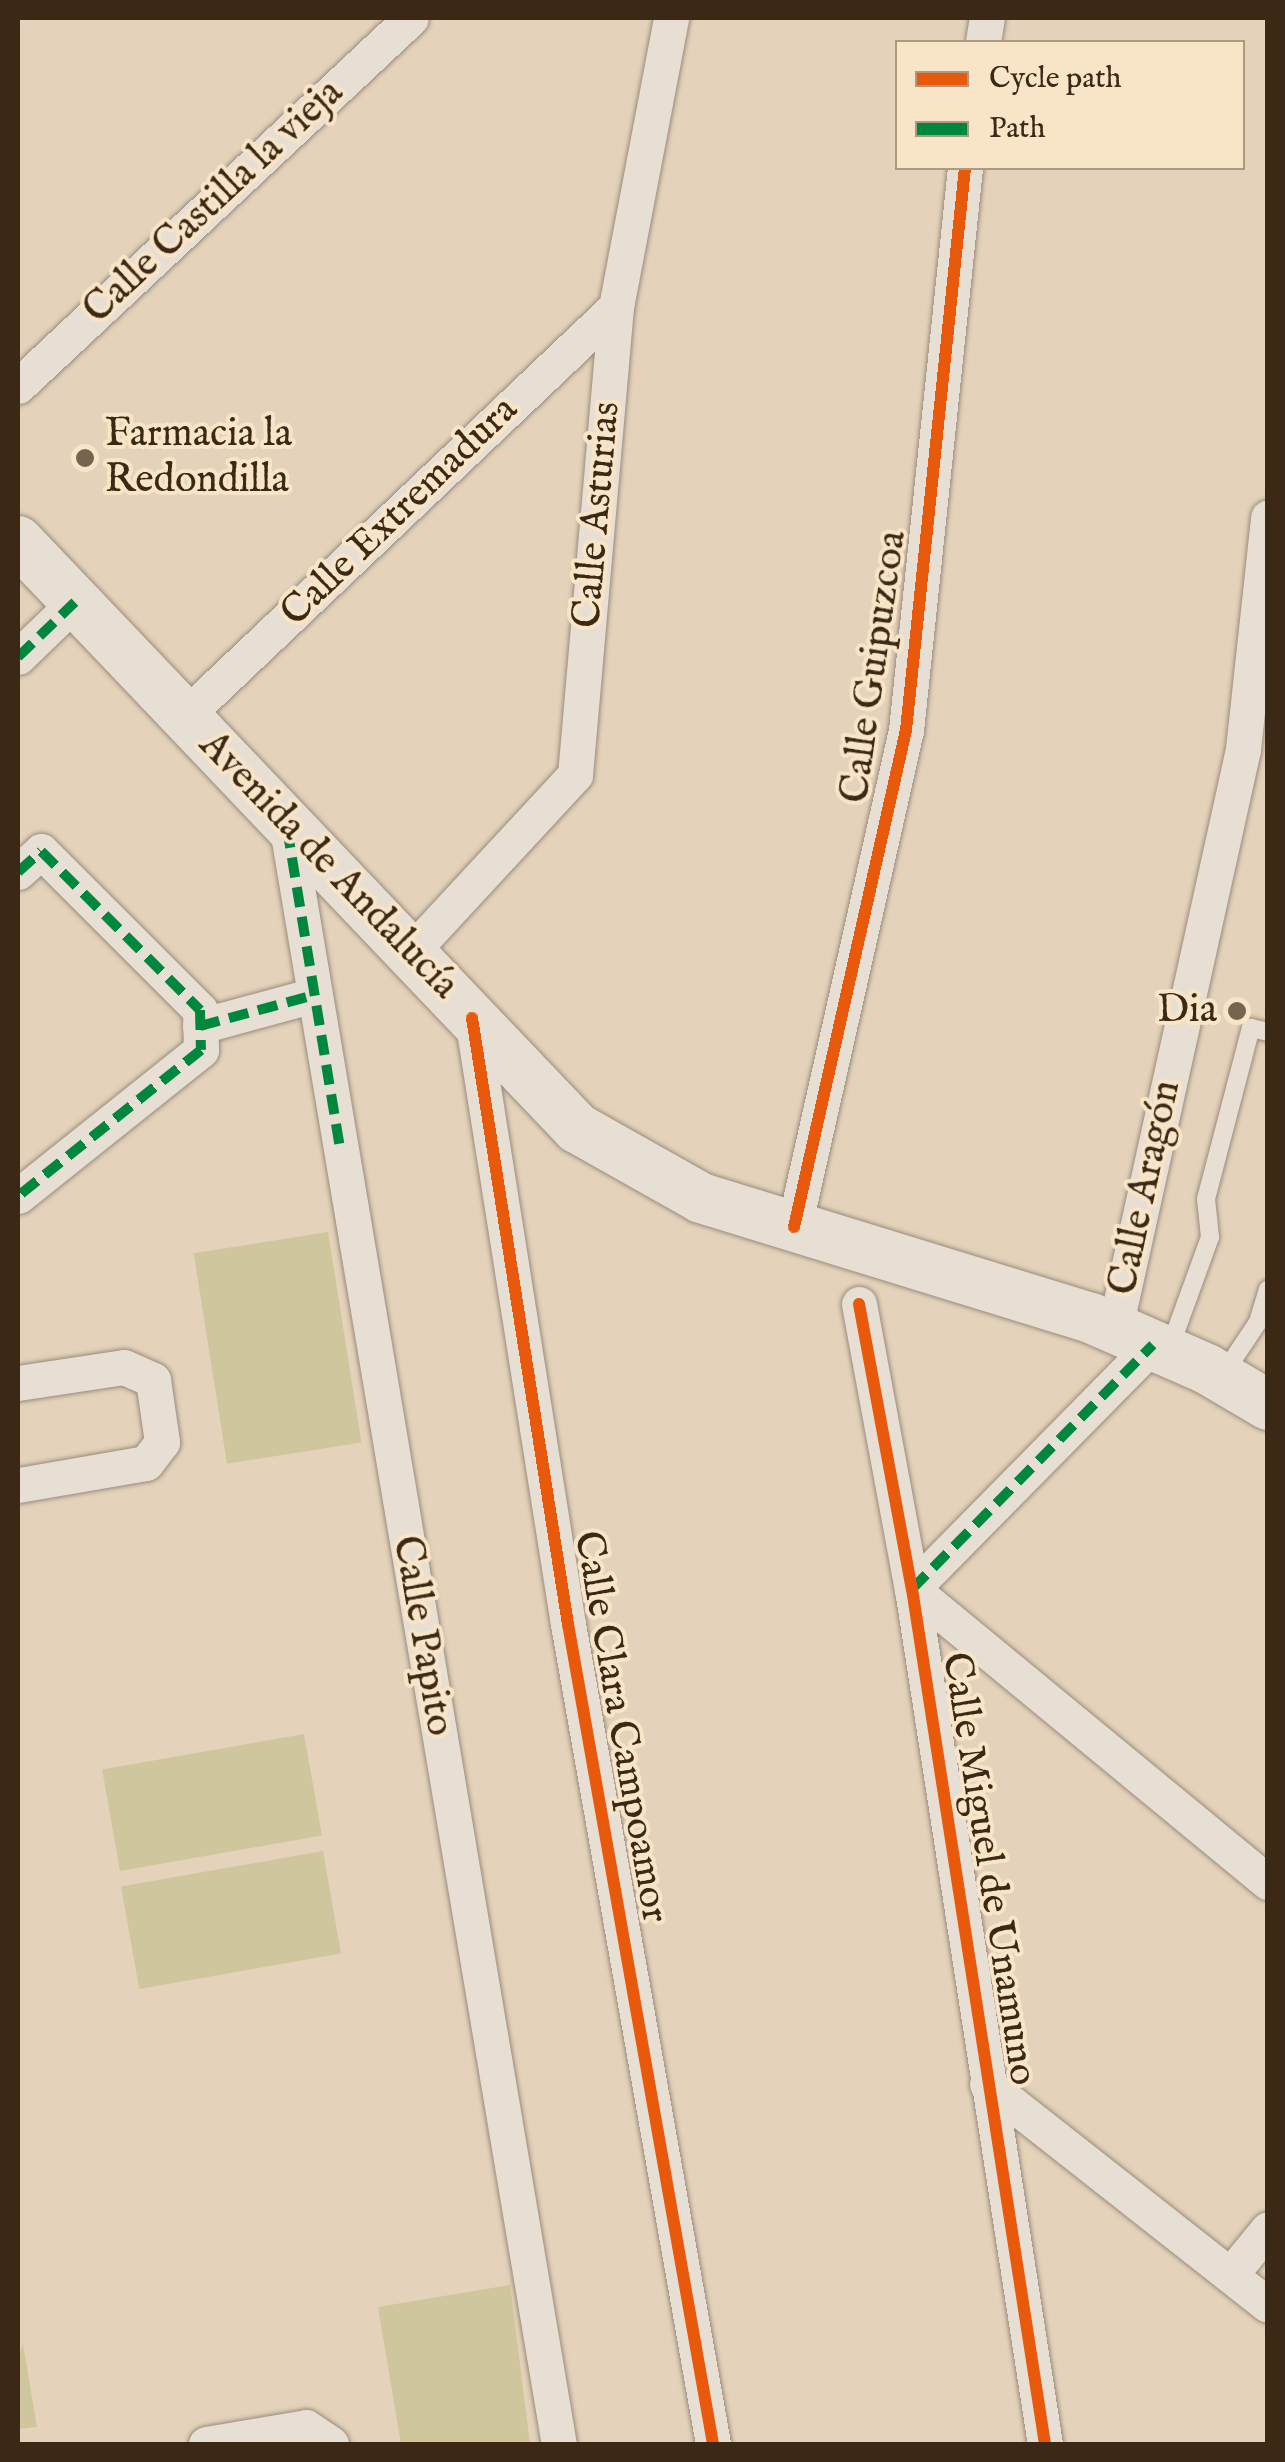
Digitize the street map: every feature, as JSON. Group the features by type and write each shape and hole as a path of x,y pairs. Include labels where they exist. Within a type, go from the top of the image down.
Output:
{"main road":[{"name":"Avenida de Andalucía","path":"18,541 287,828 577,1128 702,1198 1145,1342 1268,1405"}],"street":[{"name":"Calle Castilla la vieja","path":"18,386 411,18"},
{"name":"Calle Asturias","path":"410,953 575,775 616,307 671,18"},
{"name":"Calle Guipuzcoa","path":"794,1227 906,730 965,170"},
{"name":"Calle Extremadura","path":"185,716 616,307"},
{"name":"Calle Aragón","path":"1145,1342 1255,748 1268,517"},
{"path":"18,657 75,602"},
{"name":"Calle Papito","path":"287,828 558,2444"},
{"path":"18,872 40,851 200,1010 201,1050 18,1196"},
{"path":"200,1026 314,995"},
{"name":"Calle Clara Campoamor","path":"472,1018 568,1624 713,2444"},
{"name":"Calle Miguel de Unamuno","path":"859,1304 912,1588 1045,2444"},
{"path":"1145,1342 912,1588 1268,1882"},
{"path":"18,1384 124,1367 154,1380 162,1442 146,1463 18,1486"},
{"path":"988,2084 1268,2305"},
{"path":"1231,2274 1268,2229"},
{"path":"206,2444 306,2427 331,2444"}],"lane":[{"path":"1145,1342 1210,1238 1206,1199 1250,1028 1268,1032"},
{"path":"1221,1378 1258,1322 1268,1290"}],"shaded area":[{"path":"328,1232 361,1442 227,1464 194,1253"},
{"path":"304,1734 322,1835 120,1871 102,1770"},
{"path":"323,1851 341,1953 139,1989 121,1887"},
{"path":"510,2285 530,2444 401,2444 378,2307"},
{"path":"23,2344 37,2427 18,2429 18,2357"}],"marked path":[{"path":"18,657 75,602"},
{"path":"287,828 340,1149"},
{"path":"18,872 41,851 200,1010 201,1050 18,1196"},
{"path":"200,1026 314,995"},
{"path":"912,1589 1153,1345"}],"cycle path":[{"path":"794,1227 906,730 965,170"},
{"path":"472,1018 568,1624 713,2444"},
{"path":"859,1304 912,1589 1045,2444"}],"place":[{"name":"Farmacia la Redondilla","path":"85,458"},
{"name":"Dia","path":"1237,1011"}]}
